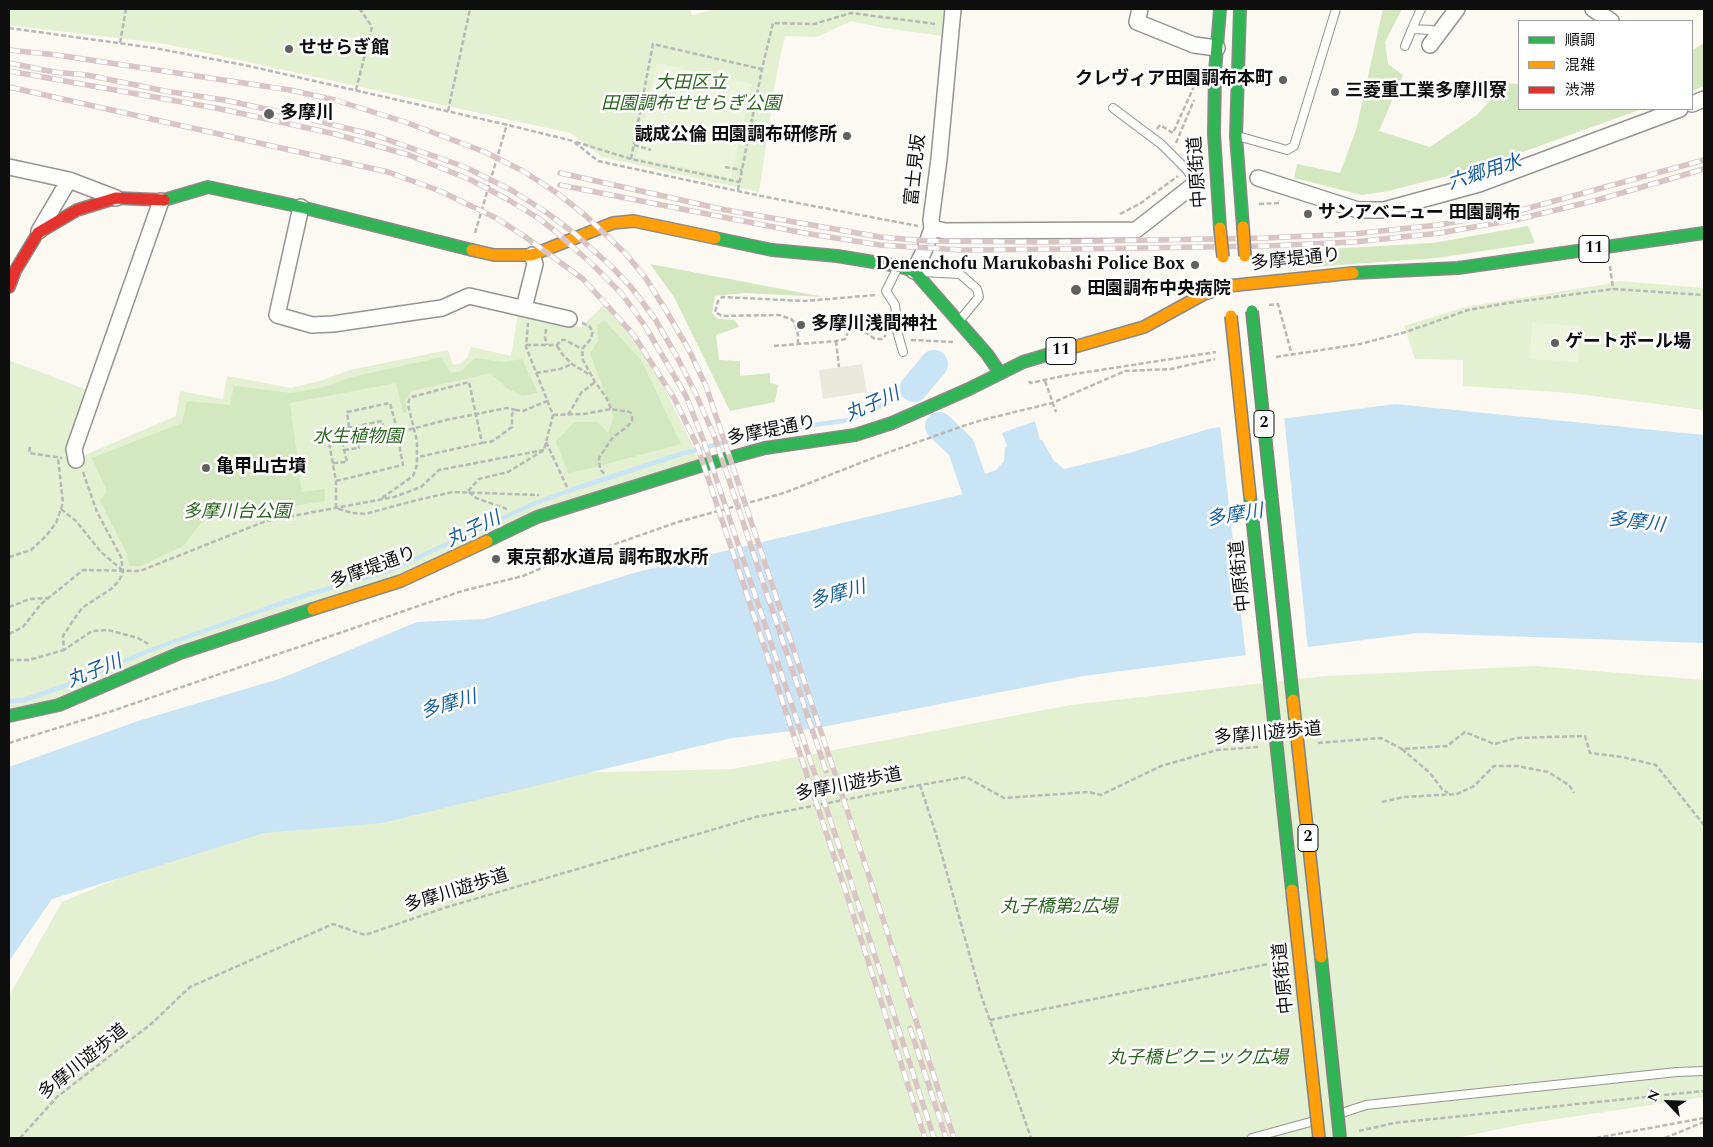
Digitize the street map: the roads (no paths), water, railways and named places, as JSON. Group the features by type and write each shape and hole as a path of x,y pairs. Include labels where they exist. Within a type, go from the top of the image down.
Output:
{"main road":[{"name":"中原街道","path":"1220,9 1214,134 1220,228 1319,1138"},
{"name":"2","path":"1240,9 1236,136 1243,227 1340,1138"},
{"path":"9,287 15,271 38,233 77,210 116,198 161,201 208,187 301,207 494,255 532,255 614,224 634,221 772,250 837,256 898,266 914,271 987,354 1000,373"},
{"name":"多摩堤通り","path":"9,716 59,705 180,653 401,581 537,517 765,448 855,435 892,423 1032,359 1144,326 1204,294 1227,286 1358,272 1458,268 1701,235"}],"street":[{"path":"1140,9 1137,22 1194,45 1217,48"},
{"path":"1434,39 1457,9"},
{"path":"1593,9 1610,20"},
{"name":"富士見坂","path":"914,271 925,249 932,228 931,220 953,16"},
{"path":"1258,178 1358,210 1384,210 1479,184 1677,110"},
{"path":"9,167 69,180 116,198"},
{"path":"38,233 69,180"},
{"path":"932,228 945,232 1136,230 1196,182"},
{"path":"76,460 74,449 161,201"},
{"path":"301,207 277,315 312,325 333,324 442,308 470,296 569,319"},
{"path":"527,309 535,264 532,255"}],"lane":[{"path":"1236,136 1288,150 1294,146 1336,9"},
{"path":"1405,46 1421,9"},
{"path":"1412,29 1432,30 1434,39"},
{"path":"1113,108 1160,144 1186,169 1196,182"},
{"path":"898,266 886,291 896,312 894,320 896,331 901,339 903,352"},
{"path":"914,271 960,274 978,289 979,298 958,321"},
{"path":"1330,1116 1366,1105 1677,1072 1704,1071"},
{"path":"1252,1138 1322,1119"}],"water":[{"path":"1395,404 1704,435 1704,643 1418,633 1083,676 817,728 732,738 382,823 264,833 52,899 9,961 9,767 138,721 282,678 417,622 485,619 637,572 976,491 985,474 996,470 1004,461 1005,448 1007,446 1002,433 1035,421 1040,440 1042,440 1054,461 1064,469 1126,454 1212,428"}],"waterway":[{"name":"丸子川","path":"914,388 934,364"},
{"name":"丸子川","path":"9,701 24,700 73,683 148,651 265,609 389,571 533,504 577,488 681,454 740,438 790,428 850,420 914,388 919,391"},
{"path":"939,426 961,447 988,526"}],"railway":[{"path":"9,50 57,55 290,90 335,100 405,122 485,152 523,171 557,193 586,216 625,253 645,277 667,312 689,350 706,386 954,1138"},
{"path":"9,63 224,100 374,135 465,167 511,190 543,210 574,233 631,287 655,319 695,392 715,438 826,771"},
{"path":"9,71 221,109 335,134 409,155 471,180 538,218 594,266 622,294 645,326 686,396 704,442 851,882 934,1138"},
{"path":"9,87 388,172 440,191 496,218 583,279 633,334 674,398 697,445 843,883 925,1138"},
{"path":"560,173 726,210 880,237 928,241 1043,242 1265,238 1353,234 1438,225 1518,211 1704,160"},
{"path":"560,185 804,233 880,245 962,250 1076,249 1267,246 1354,242 1440,233 1519,219 1601,199 1704,169"},
{"path":"910,1028 946,1138"}],"place":[{"name":"せせらぎ館","path":"289,49"},
{"name":"クレヴィア田園調布本町","path":"1283,80"},
{"name":"三菱重工業多摩川寮","path":"1335,92"},
{"name":"多摩川","path":"269,114"},
{"name":"誠成公倫 田園調布研修所","path":"847,136"},
{"name":"サンアベニュー 田園調布","path":"1308,214"},
{"name":"Denenchofu Marukobashi Police Box","path":"1195,265"},
{"name":"田園調布中央病院","path":"1076,290"},
{"name":"多摩川浅間神社","path":"801,325"},
{"name":"ゲートボール場","path":"1555,343"},
{"name":"亀甲山古墳","path":"206,468"},
{"name":"東京都水道局 調布取水所","path":"496,559"}],"park label":[{"name":"大田区立 田園調布せせらぎ公園","path":"691,94"},
{"name":"水生植物園","path":"358,438"},
{"name":"多摩川台公園","path":"237,513"},
{"name":"丸子橋第2広場","path":"1059,908"},
{"name":"丸子橋ピクニック広場","path":"1198,1059"}],"water label":[{"name":"六郷用水","path":"1485,174"}]}
